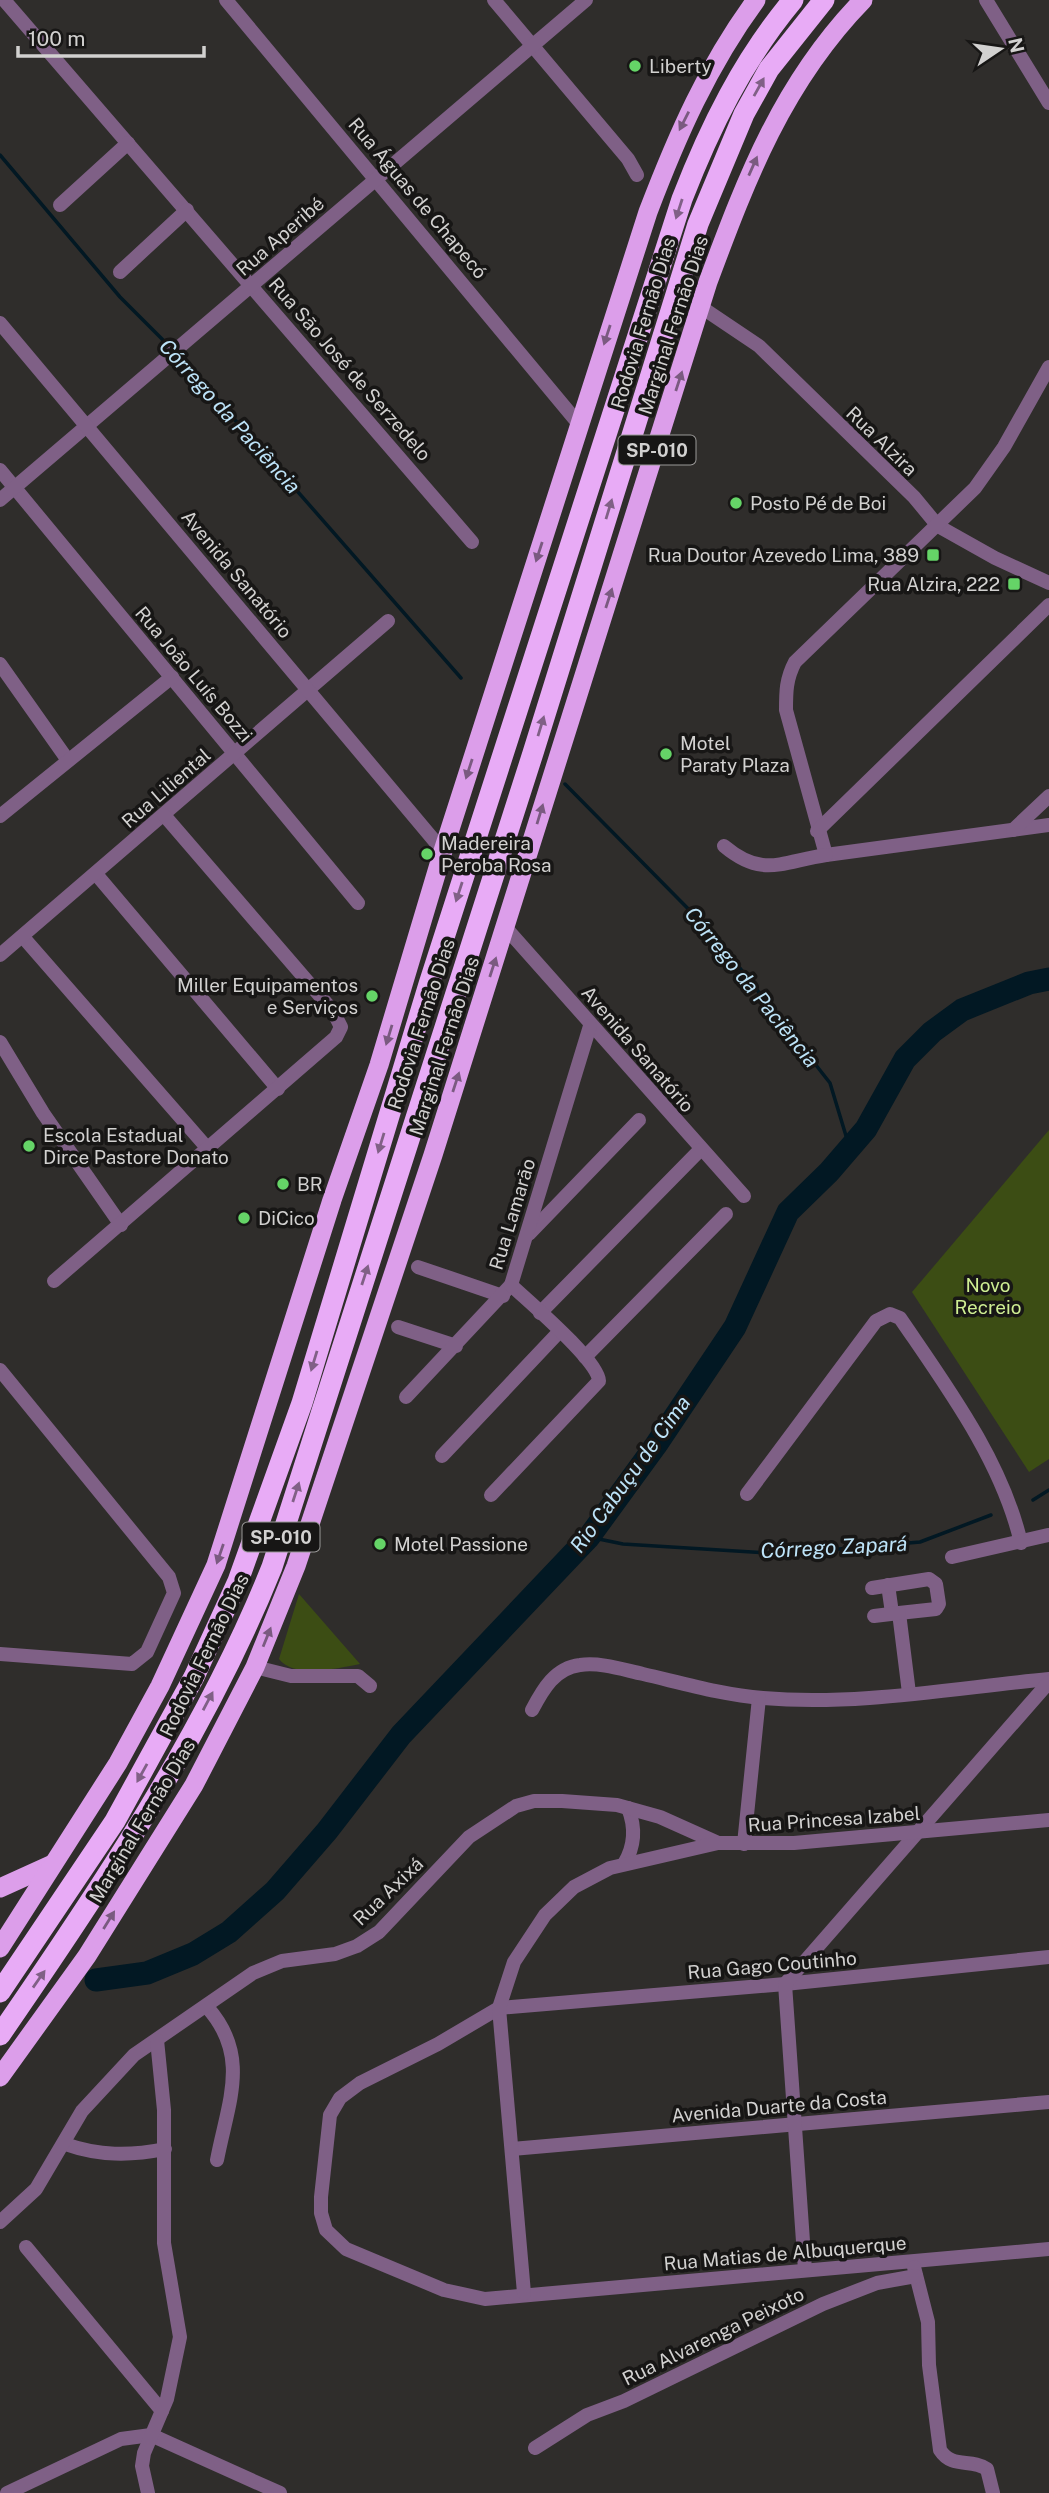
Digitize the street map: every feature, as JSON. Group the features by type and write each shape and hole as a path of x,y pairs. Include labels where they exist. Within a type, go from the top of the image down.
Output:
{"highway":[{"name":"SP-010","path":"0,1948 118,1763 160,1686 216,1565 332,1200 383,1053 443,851 573,446 578,423 648,212 678,132 709,72 756,0"},
{"name":"Rodovia Fernão Dias","path":"0,1992 115,1821 194,1677 238,1581 302,1402 429,984 682,199 722,107 746,64 793,0"},
{"name":"Rodovia Fernão Dias","path":"0,2035 72,1930 173,1768 254,1611 272,1567 533,753 698,224 744,114 769,69 824,0"},
{"name":"Marginal Fernão Dias","path":"0,2077 86,1956 171,1824 255,1667 315,1510 505,926 701,307 740,197 777,114 806,67 863,0"},
{"path":"0,1888 54,1864"}],"street":[{"name":"Rua São José de Serzedelo","path":"4,0 472,542"},
{"name":"Rua Águas de Chapecó","path":"226,0 578,423"},
{"path":"494,0 628,159 637,176"},
{"name":"Rua Aperibé","path":"0,500 586,0"},
{"path":"986,0 1049,103"},
{"path":"60,205 128,143"},
{"path":"120,272 187,210"},
{"name":"Rua Alzira","path":"701,307 759,346 914,497 937,526 995,558 1049,583"},
{"name":"Avenida Sanatório","path":"0,323 443,851"},
{"path":"826,855 817,831 786,710 789,673 795,662 975,488 1004,447 1049,367"},
{"name":"Rua João Luís Bozzi","path":"0,470 358,903"},
{"path":"817,831 1049,605"},
{"name":"Rua Liliental","path":"0,955 388,621"},
{"path":"0,664 67,759"},
{"path":"0,816 67,759 172,677"},
{"path":"1013,830 1049,796"},
{"path":"54,1281 209,1150 336,1037 341,1023 164,815"},
{"path":"724,846 742,861 761,866 1049,825"},
{"path":"96,874 278,1089"},
{"name":"Avenida Sanatório","path":"505,926 590,1026 744,1196"},
{"path":"23,937 209,1150"},
{"name":"Rua Lamarão","path":"491,1495 597,1384 598,1374 585,1357 540,1313 507,1290 590,1026"},
{"path":"0,1042 43,1112 121,1225"},
{"path":"525,1238 639,1120"},
{"path":"540,1313 700,1150"},
{"path":"585,1357 726,1214"},
{"path":"406,1397 507,1290 418,1266"},
{"path":"747,1494 876,1321 890,1314 900,1318 987,1456 1004,1491 1021,1543"},
{"path":"398,1327 456,1346"},
{"path":"442,1456 559,1332"},
{"path":"0,1370 174,1587 171,1604 157,1635 147,1652 132,1664 0,1654"},
{"path":"952,1557 1021,1543 1049,1532"},
{"path":"872,1588 929,1579 936,1584 939,1604 936,1609 874,1616"},
{"path":"888,1585 909,1693"},
{"path":"532,1710 545,1687 558,1673 580,1665 609,1666 759,1698 839,1700 1049,1681"},
{"path":"255,1667 291,1675 358,1676 370,1686"},
{"path":"804,2270 785,1984 1049,1681"},
{"path":"744,1844 759,1698"},
{"name":"Rua Axixá","path":"0,2222 36,2189 65,2144 82,2111 134,2055 239,1983 269,1966 303,1956 335,1954 357,1946 379,1932 469,1837 516,1806 534,1801 562,1801 595,1802 628,1808 698,1832 718,1843"},
{"path":"624,1864 630,1854 634,1832 628,1808"},
{"name":"Rua Princesa Izabel","path":"499,2008 514,1962 545,1915 574,1887 624,1864 718,1843 794,1843 1049,1820"},
{"name":"Rua Gago Coutinho","path":"499,2008 785,1984 1049,1957"},
{"path":"207,2007 222,2024 231,2042 235,2066 217,2160"},
{"path":"499,2008 524,2293"},
{"name":"Rua Matias de Albuquerque","path":"499,2008 438,2044 360,2083 340,2098 330,2115 324,2144 321,2213 326,2230 346,2249 444,2290 485,2299 524,2293 804,2270 914,2269 1049,2249"},
{"path":"148,2493 142,2466 151,2435 162,2411 180,2337 164,2243 165,2149 157,2040"},
{"name":"Avenida Duarte da Costa","path":"512,2149 1049,2102"},
{"path":"65,2144 81,2150 128,2155 165,2149"},
{"path":"26,2247 162,2411"},
{"path":"914,2269 928,2322 929,2365 940,2451 955,2463 980,2464 987,2469 993,2493"},
{"name":"Rua Alvarenga Peixoto","path":"535,2448 587,2415 624,2401 823,2304 914,2269"},
{"path":"7,2493 121,2440 151,2435 280,2493"}],"green space":[{"name":"Novo Recreio","path":"1049,1130 1049,1459 1029,1472 912,1292"},
{"path":"299,1594 360,1664 317,1671 295,1669 279,1659"}],"waterway":[{"name":"Córrego da Paciência","path":"0,155 120,297 173,350"},
{"name":"Córrego da Paciência","path":"178,355 461,678"},
{"name":"Córrego da Paciência","path":"565,784 714,935 830,1083 850,1149"},
{"name":"Rio Cabuçu de Cima","path":"96,1980 147,1973 193,1954 229,1932 275,1891 327,1831 401,1735 589,1537 656,1445 735,1327 788,1212 829,1172 866,1129 905,1059 932,1032 962,1010 1029,983 1049,979"},
{"name":"Córrego Zapará","path":"1033,1500 1049,1490"},
{"name":"Córrego Zapará","path":"589,1537 623,1544 782,1554 920,1542 991,1515"}],"place":[{"name":"Liberty","path":"635,66"},
{"name":"Posto Pé de Boi","path":"736,503"},
{"name":"Rua Doutor Azevedo Lima, 389","path":"933,555"},
{"name":"Rua Alzira, 222","path":"1014,584"},
{"name":"Motel Paraty Plaza","path":"666,754"},
{"name":"Madereira Peroba Rosa","path":"427,854"},
{"name":"Miller Equipamentos e Serviços","path":"372,996"},
{"name":"Escola Estadual Dirce Pastore Donato","path":"29,1146"},
{"name":"BR","path":"283,1184"},
{"name":"DiCico","path":"244,1218"},
{"name":"Motel Passione","path":"380,1544"}]}
